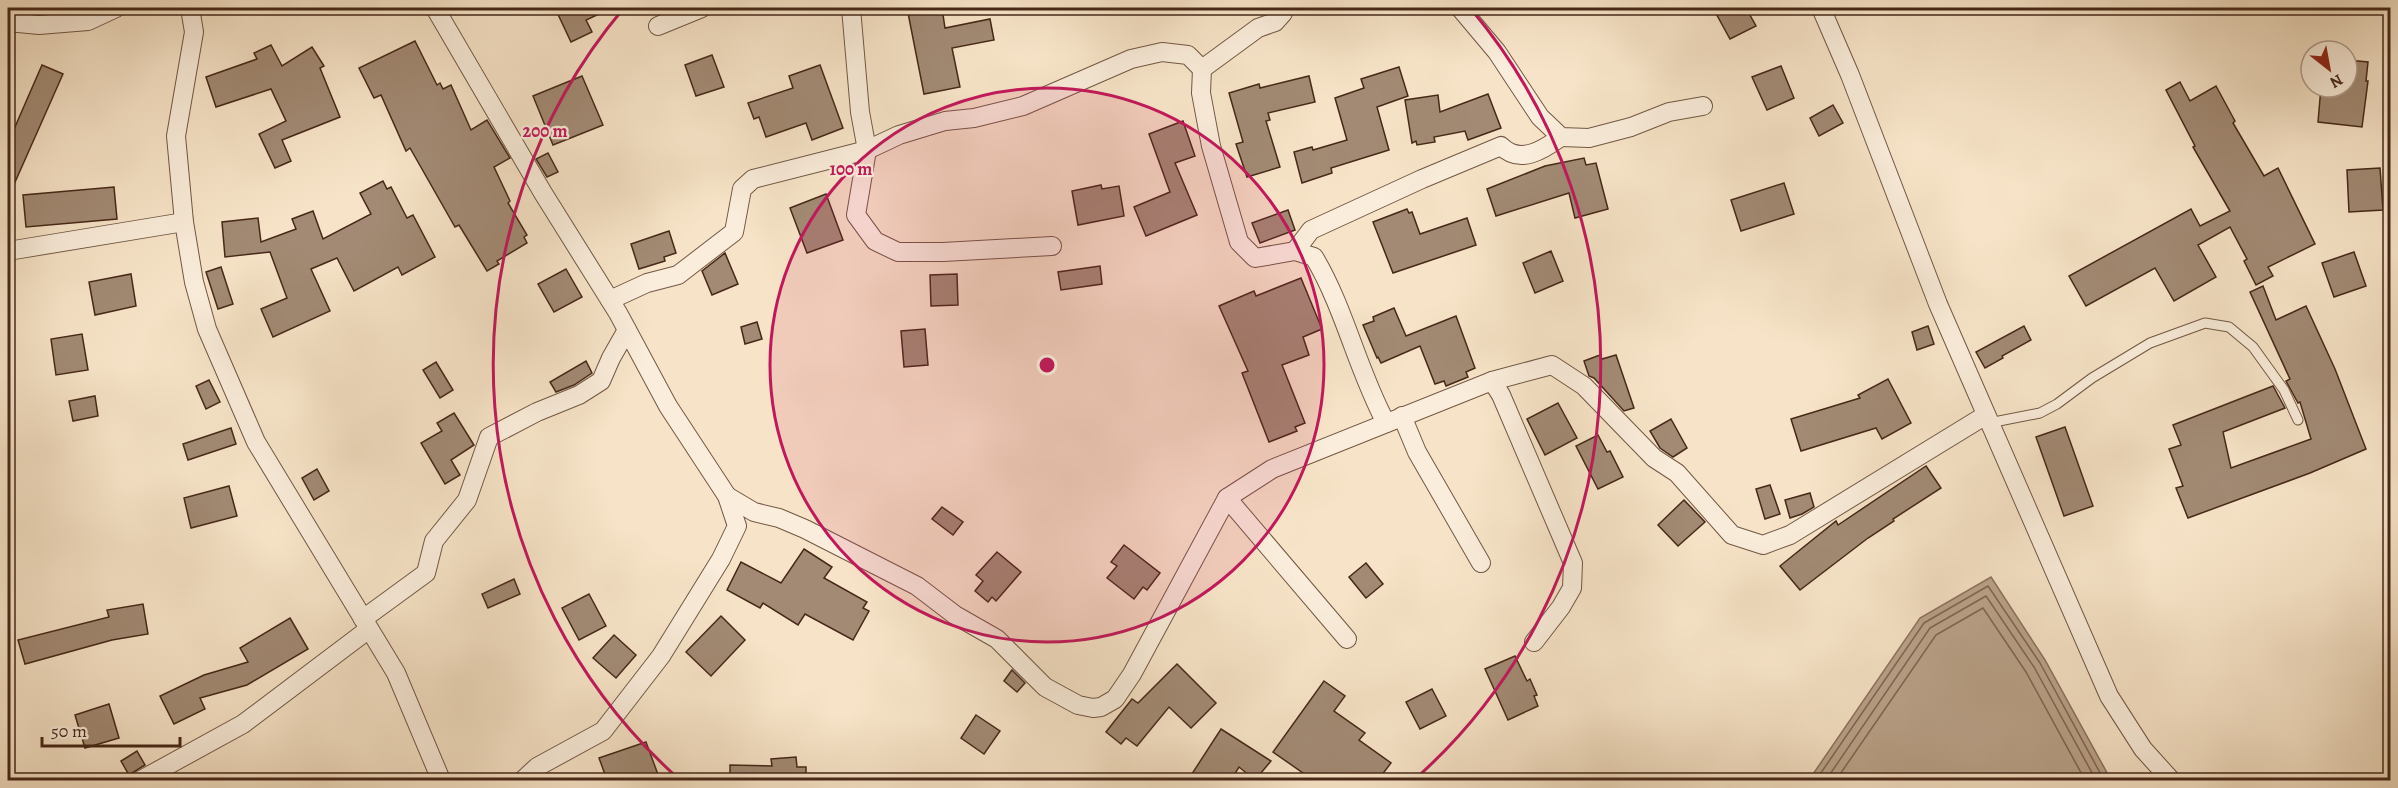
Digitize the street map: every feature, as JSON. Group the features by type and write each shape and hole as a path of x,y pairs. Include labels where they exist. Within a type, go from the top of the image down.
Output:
{"street":[{"path":"8,22 39,25 88,21 116,8"},
{"path":"190,8 194,32 176,136 184,222 194,282 207,329 256,442 396,673 439,779"},
{"path":"435,8 543,193 627,330 668,406 727,496 736,526 721,559 661,656 603,731 537,767 524,780"},
{"path":"658,26 702,8"},
{"path":"851,8 860,112 867,150 856,215 875,241 898,252 1052,246"},
{"path":"1202,69 1258,28 1275,22 1284,13 1284,8"},
{"path":"1460,8 1497,52 1540,117 1561,137"},
{"path":"1821,8 1850,75 1938,304 2109,696 2143,749 2171,780"},
{"path":"609,300 647,283 678,275 734,232 742,189 753,179 867,150 899,135 945,121 974,118 1023,106 1131,59 1162,52 1188,55 1202,69 1201,93 1210,146 1239,242 1255,258 1295,251 1314,257 1326,277 1369,391 1394,419 1417,452 1481,563"},
{"path":"1295,251 1311,230 1501,146 1506,151 1520,156 1532,154 1541,151 1561,137 1589,138 1631,127 1669,112 1703,106"},
{"path":"8,250 184,222"},
{"path":"141,780 243,724 426,573 434,541 467,500 489,437 537,412 579,395 601,381 627,330"},
{"path":"727,496 754,512 779,518 806,530 917,586 955,615 997,639 1045,687 1078,705 1094,708 1101,707 1115,699 1132,674 1227,498 1272,469 1492,381 1552,365 1584,386 1654,458 1677,473 1732,535 1763,545 1790,535 1988,419"},
{"path":"1492,381 1501,395 1574,563 1572,588 1561,607 1534,642"},
{"path":"1227,498 1347,639"}],"lane":[{"path":"1988,419 2040,413 2150,343 2205,323 2229,327 2253,347 2284,390 2298,420"}],"water":[{"path":"1991,577 2045,660 2111,780 1809,780 1920,618"}],"building":[{"path":"555,8 612,8 586,20 592,32 571,42"},
{"path":"907,8 942,8 945,28 990,19 994,40 952,48 960,87 924,94"},
{"path":"1713,8 1746,8 1756,26 1730,39"},
{"path":"415,41 437,85 440,83 443,89 451,85 471,130 487,120 510,158 494,167 510,201 508,203 527,235 524,237 527,243 497,261 499,264 487,271 459,225 455,227 410,148 406,151 381,95 374,98 359,68"},
{"path":"271,45 282,66 312,47 324,66 320,68 340,117 282,140 291,161 275,168 259,134 286,121 271,89 216,107 206,77 257,59 254,53"},
{"path":"712,55 724,87 696,96 685,65"},
{"path":"2359,61 2368,62 2362,127 2318,122 2320,99 2359,99"},
{"path":"42,65 63,74 8,198 8,143"},
{"path":"820,65 843,128 812,140 806,123 766,137 759,117 754,119 748,103 793,88 789,76"},
{"path":"1781,66 1794,98 1767,110 1752,77"},
{"path":"1399,67 1408,96 1377,107 1389,150 1331,168 1332,173 1302,183 1294,152 1312,147 1313,150 1347,140 1335,98 1364,88 1361,79"},
{"path":"582,76 603,125 553,145 533,96"},
{"path":"1309,76 1315,102 1268,113 1270,120 1266,121 1280,167 1247,177 1236,144 1243,142 1229,93 1259,84 1260,88"},
{"path":"2180,82 2190,101 2216,86 2235,121 2233,123 2264,176 2278,168 2315,244 2268,267 2273,276 2256,285 2244,261 2247,259 2230,227 2198,245 2216,277 2174,301 2155,268 2086,306 2069,276 2191,209 2200,226 2230,211 2193,147 2195,146 2166,90"},
{"path":"1488,94 1501,128 1468,140 1465,131 1434,137 1435,142 1417,145 1416,141 1412,143 1405,100 1438,95 1440,112"},
{"path":"1833,105 1843,123 1819,136 1810,118"},
{"path":"1183,121 1195,156 1175,163 1197,215 1146,236 1134,207 1170,192 1149,134"},
{"path":"548,153 558,172 547,177 536,159"},
{"path":"1584,158 1586,165 1596,163 1608,209 1575,218 1569,193 1496,216 1487,189 1545,166"},
{"path":"2380,168 2383,210 2349,212 2347,170"},
{"path":"383,181 387,189 391,187 407,218 413,215 435,257 402,275 398,267 354,291 337,258 311,269 330,311 273,337 261,309 287,298 270,252 225,257 222,222 258,218 261,242 296,229 292,219 313,211 323,239 371,214 360,193"},
{"path":"1784,183 1794,214 1741,231 1731,200"},
{"path":"1101,185 1102,189 1119,186 1124,216 1078,225 1072,191"},
{"path":"114,187 117,219 26,227 23,195"},
{"path":"826,194 843,240 807,253 790,208"},
{"path":"1407,209 1409,213 1412,212 1420,234 1467,218 1476,245 1393,273 1373,222"},
{"path":"1288,210 1295,230 1260,243 1252,223"},
{"path":"669,231 676,253 664,257 665,261 639,269 631,244"},
{"path":"1551,251 1563,281 1535,293 1523,263"},
{"path":"2354,252 2366,286 2334,297 2322,263"},
{"path":"725,253 738,284 712,295 702,271"},
{"path":"1100,266 1102,284 1061,290 1058,272"},
{"path":"221,267 233,304 218,309 206,272"},
{"path":"566,269 582,297 554,312 538,284"},
{"path":"131,274 136,306 95,315 89,282"},
{"path":"957,274 958,305 931,306 930,275"},
{"path":"1301,278 1322,329 1303,337 1309,355 1282,365 1305,423 1295,427 1297,431 1269,442 1242,373 1248,371 1219,306 1254,291 1256,296"},
{"path":"2263,286 2276,320 2306,306 2335,369 2366,449 2310,473 2188,518 2176,488 2183,486 2169,449 2181,445 2173,425 2273,386 2285,408 2223,432 2231,468 2311,439 2300,402 2298,403 2286,381 2290,379 2250,292"},
{"path":"1394,308 1406,336 1456,316 1475,368 1466,372 1468,377 1446,386 1444,381 1435,384 1420,346 1381,363 1363,325 1374,321 1373,317"},
{"path":"757,322 762,339 745,344 741,327"},
{"path":"1928,326 1934,344 1917,350 1912,332"},
{"path":"2024,326 2031,340 1985,368 1976,352"},
{"path":"925,329 928,365 904,367 901,331"},
{"path":"82,334 88,370 56,375 51,339"},
{"path":"1600,355 1602,359 1616,355 1634,408 1624,411 1594,378 1589,376 1584,361"},
{"path":"586,361 592,373 574,385 556,392 550,382"},
{"path":"436,362 453,390 440,398 423,370"},
{"path":"1888,379 1911,423 1882,439 1876,428 1801,451 1791,419 1860,398 1858,395"},
{"path":"209,380 220,402 206,409 196,386"},
{"path":"95,396 98,416 73,421 69,401"},
{"path":"1558,403 1577,438 1545,455 1527,419"},
{"path":"454,413 474,445 451,460 460,475 445,484 421,443 442,431 437,423"},
{"path":"1671,419 1687,448 1673,457 1660,448 1650,431"},
{"path":"2065,427 2093,506 2064,516 2036,437"},
{"path":"231,428 236,444 188,460 183,444"},
{"path":"1598,435 1607,452 1610,451 1623,477 1598,489 1576,446"},
{"path":"1926,466 1941,488 1893,519 1894,521 1800,590 1780,566 1836,521 1838,525"},
{"path":"317,469 329,491 314,500 302,478"},
{"path":"1770,485 1780,514 1765,519 1756,489"},
{"path":"229,486 237,516 191,528 184,498"},
{"path":"1810,493 1814,507 1790,518 1785,500"},
{"path":"1684,500 1705,522 1678,546 1658,525"},
{"path":"942,507 963,522 953,535 932,519"},
{"path":"1124,545 1160,573 1147,590 1143,587 1134,599 1107,578 1117,566 1111,562"},
{"path":"804,549 832,567 824,578 867,602 863,608 869,611 853,640 805,614 798,625 763,603 760,608 727,590 741,562 781,583"},
{"path":"997,552 1021,572 996,601 992,597 988,602 975,591 983,581 976,575"},
{"path":"1366,563 1383,584 1366,598 1349,577"},
{"path":"514,579 520,594 488,608 482,594"},
{"path":"589,594 606,626 579,640 562,608"},
{"path":"143,604 148,634 112,640 25,664 18,640 109,617 107,610"},
{"path":"721,616 745,640 711,676 686,652"},
{"path":"290,618 308,649 247,685 200,698 205,709 174,724 160,696 204,675 248,662 240,648"},
{"path":"614,635 636,655 616,678 593,658"},
{"path":"1515,656 1527,681 1530,679 1537,695 1534,696 1538,706 1508,720 1485,669"},
{"path":"1177,664 1216,703 1191,728 1169,707 1137,746 1126,738 1121,744 1106,732 1132,699 1138,703"},
{"path":"1012,670 1025,683 1017,692 1004,681"},
{"path":"1324,681 1345,696 1334,711 1365,733 1359,740 1391,763 1378,780 1313,780 1273,752"},
{"path":"1432,689 1446,716 1420,729 1406,702"},
{"path":"109,704 119,738 85,748 75,715"},
{"path":"976,715 1000,731 984,754 961,738"},
{"path":"1221,729 1271,761 1255,780 1239,767 1231,780 1188,780"},
{"path":"646,742 660,780 607,780 599,758"},
{"path":"137,751 145,765 129,775 121,761"},
{"path":"796,757 797,767 806,767 806,776 768,780 730,780 730,765 772,766 771,759"}]}
